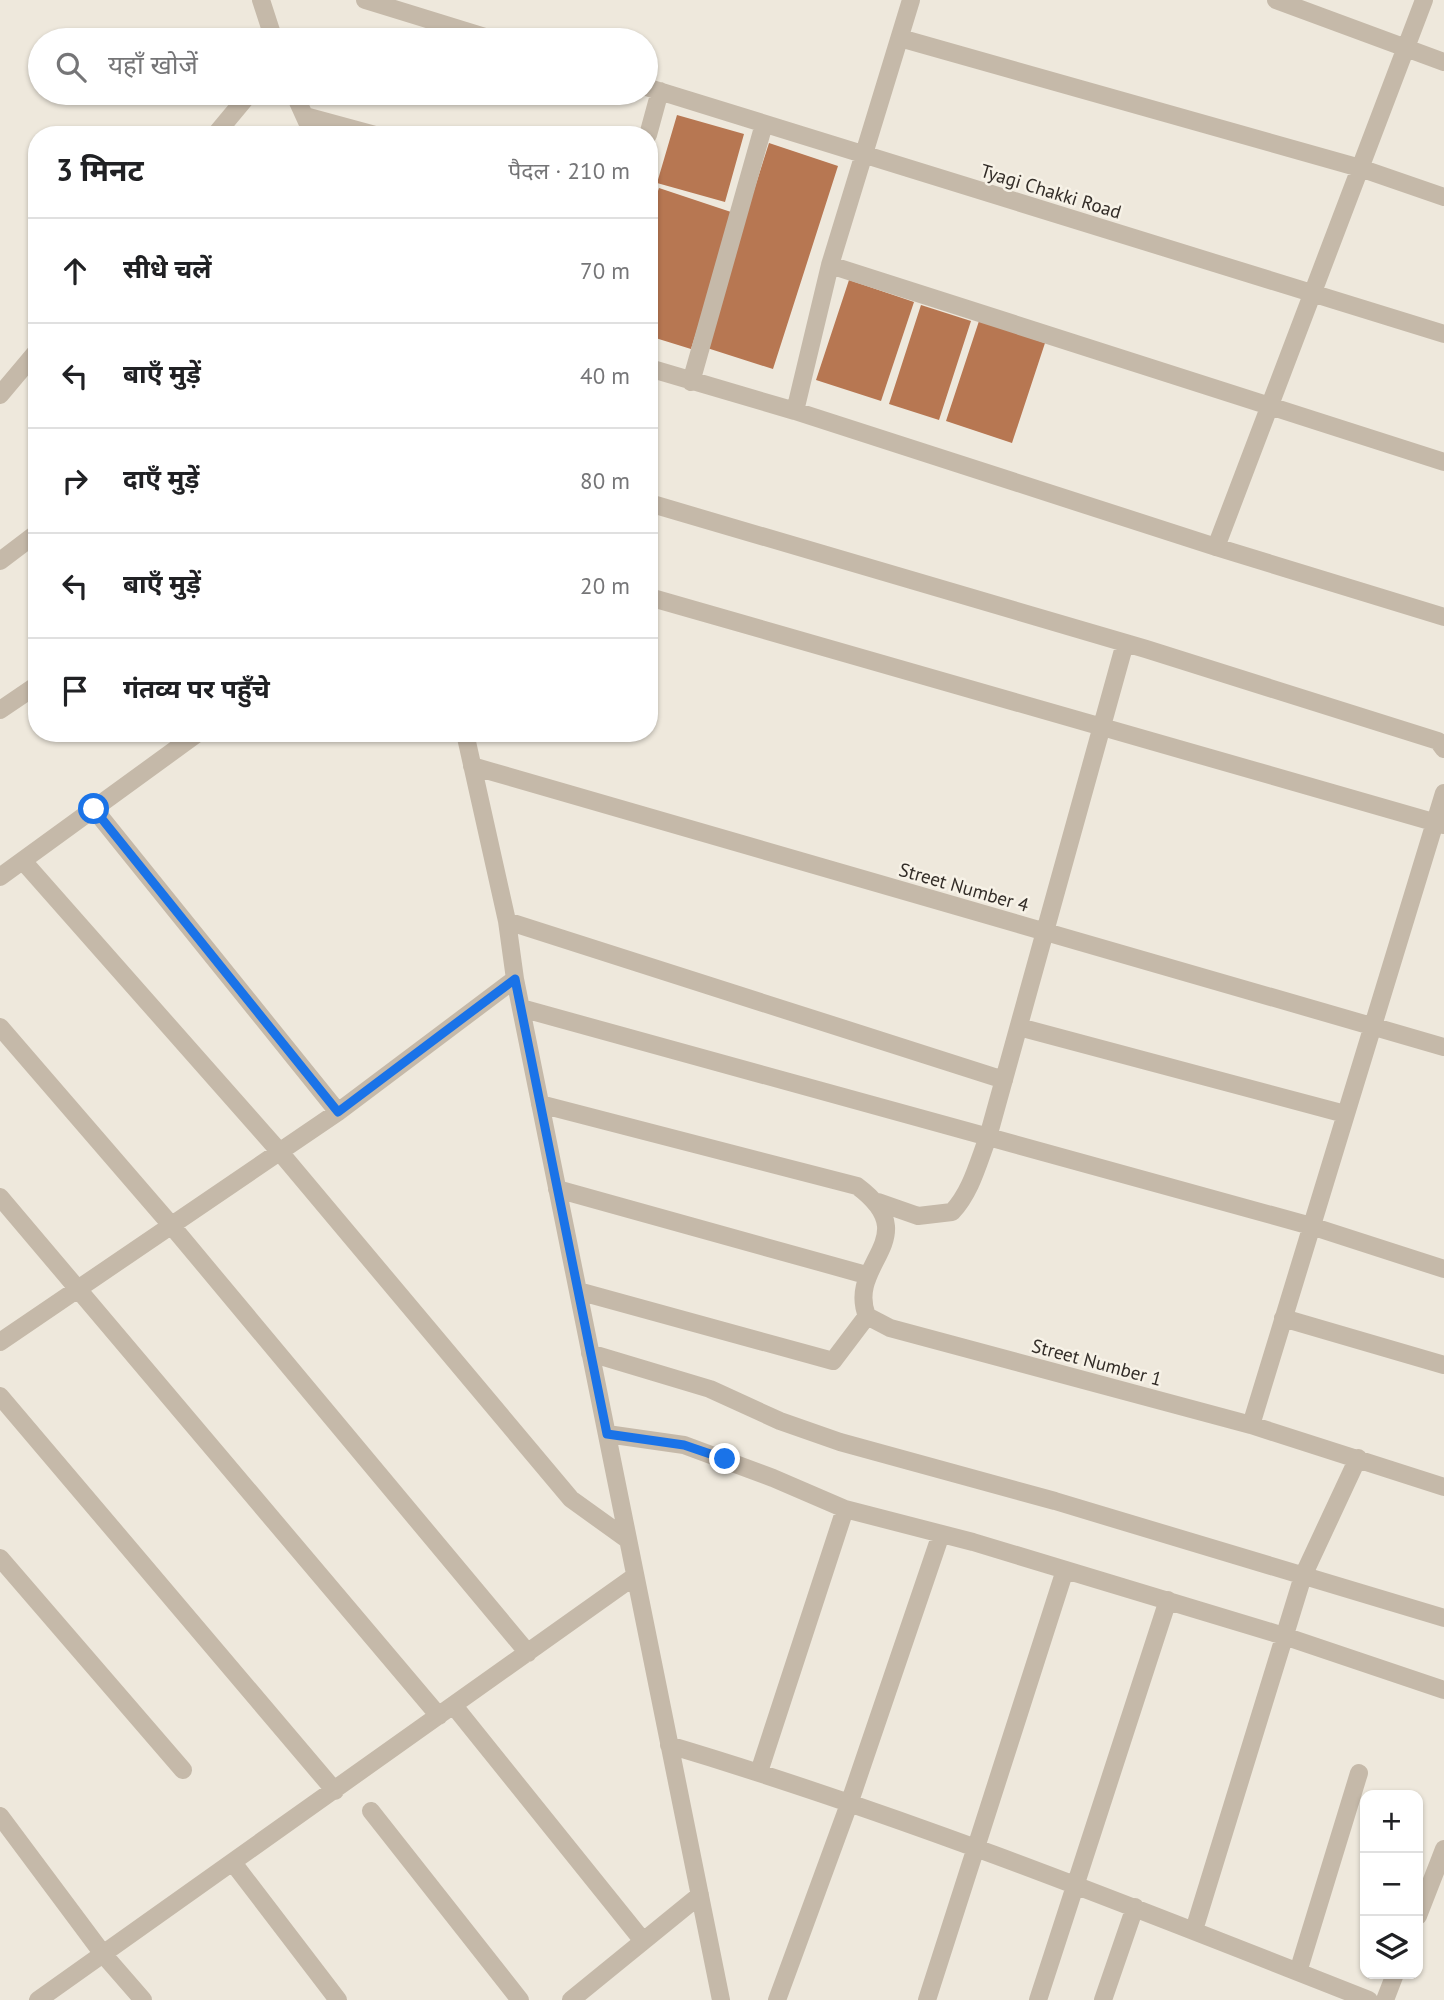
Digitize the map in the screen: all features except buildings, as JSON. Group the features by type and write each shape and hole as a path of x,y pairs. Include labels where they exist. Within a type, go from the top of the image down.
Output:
{"street":[{"path":"261,0 270,28"},
{"path":"365,0 456,28"},
{"path":"795,411 830,265 911,0"},
{"path":"1276,0 1444,62"},
{"path":"1216,547 1424,0"},
{"path":"900,38 1360,168 1444,197"},
{"name":"Tyagi Chakki Road","path":"658,91 1444,334"},
{"path":"222,126 240,105"},
{"path":"300,105 309,126"},
{"path":"649,126 651,105"},
{"path":"305,116 342,126"},
{"path":"691,382 764,124"},
{"path":"830,265 1444,462"},
{"path":"0,395 28,362"},
{"path":"658,371 795,411 1216,547 1444,617"},
{"path":"658,506 1125,643 1438,741 1444,749"},
{"path":"0,561 28,540"},
{"path":"658,600 1439,823"},
{"path":"540,1104 857,1186 878,1202 918,1216 952,1212 962,1201 988,1137 1125,643"},
{"path":"0,710 28,691"},
{"path":"0,877 186,742"},
{"path":"467,742 507,921 515,979 721,2000"},
{"name":"Street Number 4","path":"472,766 1444,1047"},
{"path":"1251,1425 1372,1027 1439,823 1444,793"},
{"path":"94,809 338,1112"},
{"path":"23,860 279,1151 571,1499 628,1539"},
{"path":"507,921 1004,1080"},
{"path":"0,1342 338,1112 515,979"},
{"path":"521,1008 1311,1226 1444,1269"},
{"path":"0,1027 172,1225 527,1653"},
{"path":"1019,1027 1345,1114"},
{"path":"557,1189 866,1275"},
{"path":"0,1197 447,1711 643,1941"},
{"path":"578,1291 833,1361 867,1316 861,1301 866,1275 885,1242 886,1225 878,1202"},
{"name":"Street Number 1","path":"867,1316 890,1328 1251,1425 1444,1487"},
{"path":"1283,1318 1444,1365"},
{"path":"590,1353 710,1389 779,1421 840,1442 1055,1500 1444,1618"},
{"path":"0,1396 335,1791"},
{"path":"607,1434 684,1445 773,1478 845,1509 1168,1600 1444,1690"},
{"path":"1195,1930 1303,1576 1358,1458"},
{"path":"760,1772 845,1509"},
{"path":"777,2000 849,1804 941,1534"},
{"path":"0,1558 183,1770"},
{"path":"928,2000 1065,1570"},
{"path":"38,2000 234,1864 635,1576"},
{"path":"1038,2000 1168,1600"},
{"path":"669,1745 760,1772 1075,1884 1363,1999"},
{"path":"1298,1972 1359,1773"},
{"path":"371,1811 520,2000"},
{"path":"0,1816 103,1954 143,2000"},
{"path":"1423,1910 1436,1894 1444,1849"},
{"path":"234,1864 338,2000"},
{"path":"571,2000 700,1895"},
{"path":"1103,2000 1135,1908"},
{"path":"1385,2000 1393,1979"}],"route":[{"path":"94,809 338,1112 515,979 607,1434 684,1445 725,1459"}]}
